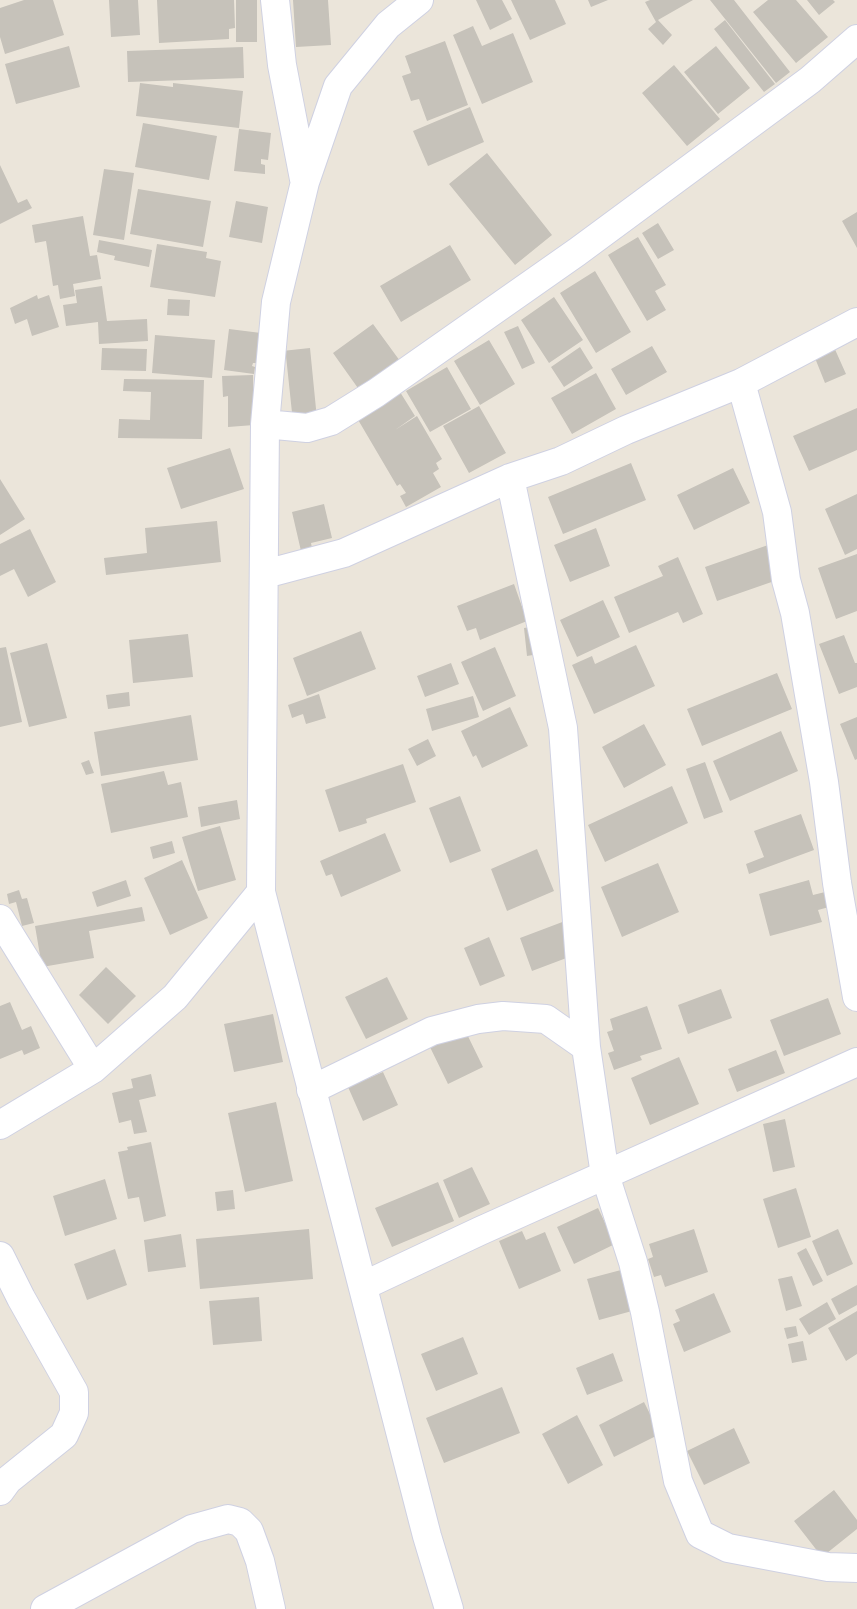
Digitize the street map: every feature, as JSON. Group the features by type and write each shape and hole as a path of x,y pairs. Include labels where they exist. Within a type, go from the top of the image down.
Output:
{"street":[{"path":"275,0 282,65 305,182"},
{"path":"419,0 388,25 338,86 305,182 276,302 265,424 261,892 427,1536 449,1609"},
{"path":"265,424 307,428 331,421 376,393 588,244 810,80 857,39"},
{"path":"265,574 344,553 510,478 561,461 626,430 741,383 857,322"},
{"path":"741,383 777,512 786,580 795,613 824,782 836,883 857,997"},
{"path":"510,478 563,728 586,1047 605,1175 639,1287 678,1481 700,1534 728,1548 828,1567 857,1568"},
{"path":"0,1125 93,1069 175,997 261,892"},
{"path":"0,919 93,1069"},
{"path":"311,1090 432,1031 478,1019 503,1016 546,1019 586,1047"},
{"path":"363,1286 857,1062"},
{"path":"0,1256 74,1392 74,1413 64,1434 8,1480 0,1491"},
{"path":"45,1609 192,1529 228,1519 240,1522 249,1531 260,1561 271,1609"}],"building":[{"path":"24,0 53,0 64,35 5,54 0,37 0,8"},
{"path":"109,0 138,0 140,35 111,37"},
{"path":"157,0 234,0 235,28 229,29 229,39 159,43"},
{"path":"236,0 257,0 257,42 236,42"},
{"path":"293,0 328,0 331,45 296,47"},
{"path":"476,0 502,0 512,19 490,30"},
{"path":"511,0 555,0 566,24 530,40"},
{"path":"588,0 608,0 591,7"},
{"path":"693,0 658,20 672,35 663,45 648,29 656,22 645,2"},
{"path":"710,0 734,0 790,72 776,83"},
{"path":"768,0 796,0 828,37 796,63 753,12"},
{"path":"807,0 833,0 835,2 819,15"},
{"path":"725,20 775,84 764,92 714,29"},
{"path":"473,26 482,46 513,33 533,82 482,104 453,35"},
{"path":"445,41 468,105 427,121 419,99 411,101 402,76 411,73 405,56"},
{"path":"69,46 80,87 16,104 5,64"},
{"path":"716,46 750,88 718,114 684,72"},
{"path":"243,47 244,78 128,82 127,51"},
{"path":"674,65 720,119 687,146 642,93"},
{"path":"140,83 173,87 173,83 243,91 239,128 136,116"},
{"path":"470,107 484,142 428,166 413,131"},
{"path":"143,123 217,136 209,180 135,167"},
{"path":"239,129 271,133 268,160 261,159 261,164 265,165 265,174 234,171"},
{"path":"487,153 552,235 515,265 449,184"},
{"path":"0,165 18,203 27,199 32,208 0,224"},
{"path":"104,169 134,173 124,240 93,235"},
{"path":"138,189 211,201 203,247 130,234"},
{"path":"236,201 268,207 262,243 229,237"},
{"path":"857,212 857,248 842,221"},
{"path":"83,216 90,256 97,255 101,279 73,284 75,296 60,299 58,285 53,286 46,241 35,243 32,225"},
{"path":"658,223 674,250 658,259 642,233"},
{"path":"638,237 666,285 655,291 666,310 647,321 608,255"},
{"path":"99,240 152,250 149,267 114,260 115,256 97,252"},
{"path":"157,244 207,252 206,258 221,261 215,297 150,287"},
{"path":"450,245 471,280 401,322 380,286"},
{"path":"595,271 631,332 596,353 560,293"},
{"path":"102,286 107,321 147,319 148,341 99,344 98,322 66,326 63,305 77,303 75,290"},
{"path":"37,295 38,299 49,295 59,327 32,336 27,319 15,324 10,308"},
{"path":"554,297 583,340 549,363 521,320"},
{"path":"168,299 190,300 189,316 167,315"},
{"path":"373,324 400,361 360,391 333,353"},
{"path":"518,326 535,363 522,369 504,332"},
{"path":"229,329 261,333 258,363 253,363 252,366 255,367 254,374 224,370"},
{"path":"155,335 215,340 212,378 152,373"},
{"path":"489,340 515,384 480,405 454,361"},
{"path":"833,345 846,374 825,383 813,353"},
{"path":"652,346 667,372 626,395 611,369"},
{"path":"580,347 593,368 564,387 551,367"},
{"path":"102,348 147,349 146,371 101,370"},
{"path":"310,348 317,419 293,422 286,356 283,357 282,351"},
{"path":"447,367 471,409 430,432 406,391"},
{"path":"596,373 616,409 572,434 551,398"},
{"path":"253,375 254,425 228,427 228,396 223,397 222,376"},
{"path":"124,379 204,380 202,439 118,438 119,419 150,420 151,392 123,391"},
{"path":"400,392 415,416 395,430 417,416 442,459 436,463 439,469 433,473 441,487 406,507 400,496 406,493 400,484 397,486 357,418"},
{"path":"479,406 506,453 469,473 443,426"},
{"path":"857,408 857,450 809,471 793,436"},
{"path":"230,448 244,489 181,509 167,468"},
{"path":"631,463 646,500 563,534 548,497"},
{"path":"733,468 750,503 694,530 677,495"},
{"path":"0,479 25,519 0,535"},
{"path":"857,494 857,549 845,555 825,509"},
{"path":"324,504 332,538 311,543 312,548 301,551 292,512"},
{"path":"217,521 221,562 106,575 104,558 147,553 145,528"},
{"path":"596,528 610,566 570,582 554,545"},
{"path":"30,529 56,582 28,597 14,569 0,576 0,544"},
{"path":"771,544 783,578 717,601 705,567"},
{"path":"857,554 857,611 836,619 818,568"},
{"path":"678,557 703,614 683,623 678,612 629,633 614,597 663,576 658,566"},
{"path":"514,584 527,621 480,640 476,628 467,631 457,606"},
{"path":"603,600 620,637 577,657 560,620"},
{"path":"530,627 533,655 527,656 524,628"},
{"path":"361,631 376,669 307,696 293,658"},
{"path":"188,634 193,677 133,683 129,640"},
{"path":"844,635 857,663 857,687 839,694 819,644"},
{"path":"47,643 67,718 29,727 10,653"},
{"path":"636,645 655,686 594,714 572,665 592,656 595,664"},
{"path":"6,647 22,722 0,727 0,648"},
{"path":"495,647 516,696 483,711 461,662"},
{"path":"451,663 459,684 425,697 417,676"},
{"path":"777,673 792,709 702,746 687,709"},
{"path":"129,692 130,706 108,709 106,695"},
{"path":"319,694 326,718 306,724 303,714 292,718 288,705"},
{"path":"473,696 479,717 432,731 426,709"},
{"path":"510,707 528,746 482,768 476,755 473,757 461,731"},
{"path":"191,715 198,760 101,776 94,732"},
{"path":"857,717 857,759 855,760 840,724"},
{"path":"644,724 666,765 624,788 602,747"},
{"path":"781,731 798,771 730,801 713,761"},
{"path":"428,739 436,756 417,766 408,749"},
{"path":"89,760 94,773 86,775 81,763"},
{"path":"705,762 723,812 704,819 686,769"},
{"path":"403,764 416,802 366,819 367,823 339,832 325,790"},
{"path":"164,771 168,785 181,782 188,817 111,833 101,784"},
{"path":"672,786 688,823 605,862 588,825"},
{"path":"460,796 481,851 450,863 429,808"},
{"path":"237,800 240,819 201,827 198,807"},
{"path":"801,814 814,850 749,874 746,864 764,857 754,831"},
{"path":"220,826 236,880 198,891 182,837"},
{"path":"385,833 401,871 341,897 332,874 326,876 320,861"},
{"path":"172,841 175,853 153,859 150,847"},
{"path":"537,849 554,891 507,911 491,869"},
{"path":"182,860 208,918 170,935 144,878"},
{"path":"658,863 679,912 622,937 601,887"},
{"path":"126,880 131,896 97,907 92,892"},
{"path":"809,880 813,895 825,892 829,907 818,910 822,922 770,936 759,894"},
{"path":"19,890 22,899 27,898 34,923 22,926 16,902 9,904 7,894"},
{"path":"142,907 145,921 89,931 94,958 42,967 35,926"},
{"path":"565,921 577,954 532,971 520,938"},
{"path":"489,937 505,976 480,986 464,948"},
{"path":"106,967 136,996 108,1024 79,995"},
{"path":"387,977 408,1019 366,1039 345,997"},
{"path":"721,989 732,1018 688,1034 678,1005"},
{"path":"828,998 841,1034 784,1056 770,1020"},
{"path":"10,1002 22,1030 31,1026 40,1048 24,1055 22,1050 0,1059 0,1006"},
{"path":"647,1006 662,1049 640,1056 642,1060 614,1070 608,1053 614,1051 607,1032 613,1030 610,1019"},
{"path":"273,1014 283,1062 234,1072 224,1024"},
{"path":"463,1026 483,1067 448,1084 428,1043"},
{"path":"776,1050 785,1073 737,1092 728,1069"},
{"path":"679,1057 699,1104 650,1125 631,1078"},
{"path":"383,1072 398,1105 363,1121 348,1087"},
{"path":"151,1074 156,1096 139,1100 147,1132 134,1134 131,1120 119,1123 112,1093 133,1088 131,1079"},
{"path":"276,1102 293,1181 245,1192 228,1113"},
{"path":"785,1119 795,1167 773,1172 763,1124"},
{"path":"151,1142 166,1216 144,1222 139,1197 128,1199 118,1152 128,1150 127,1147"},
{"path":"472,1167 490,1204 459,1218 443,1180"},
{"path":"105,1179 117,1219 65,1236 53,1196"},
{"path":"438,1182 454,1221 392,1247 375,1208"},
{"path":"796,1188 811,1237 778,1248 763,1199"},
{"path":"233,1190 235,1209 217,1211 215,1192"},
{"path":"598,1208 615,1244 574,1264 557,1227"},
{"path":"309,1229 313,1279 200,1289 196,1239"},
{"path":"694,1229 708,1272 665,1287 661,1275 654,1277 648,1259 653,1257 649,1244"},
{"path":"838,1229 853,1264 827,1276 812,1241"},
{"path":"522,1231 526,1240 545,1232 561,1271 519,1289 499,1241"},
{"path":"181,1234 186,1267 148,1272 144,1240"},
{"path":"806,1248 823,1281 813,1286 797,1253"},
{"path":"115,1249 127,1285 87,1300 74,1264"},
{"path":"621,1270 632,1311 599,1320 587,1279"},
{"path":"792,1276 802,1306 786,1311 778,1279"},
{"path":"857,1285 857,1305 839,1315 831,1299"},
{"path":"714,1293 731,1332 684,1352 673,1324 680,1321 675,1310"},
{"path":"259,1297 262,1341 213,1345 209,1301"},
{"path":"827,1302 836,1319 809,1335 799,1319"},
{"path":"857,1311 857,1354 846,1361 828,1328"},
{"path":"796,1326 798,1336 787,1339 784,1328"},
{"path":"463,1337 478,1374 436,1391 421,1354"},
{"path":"803,1341 807,1360 792,1363 788,1344"},
{"path":"613,1353 623,1381 587,1395 576,1368"},
{"path":"502,1387 520,1433 444,1463 426,1418"},
{"path":"644,1402 660,1434 614,1457 599,1425"},
{"path":"577,1415 603,1465 568,1484 542,1434"},
{"path":"734,1428 750,1463 704,1485 687,1451"},
{"path":"834,1490 857,1520 857,1529 822,1557 794,1521"}]}
